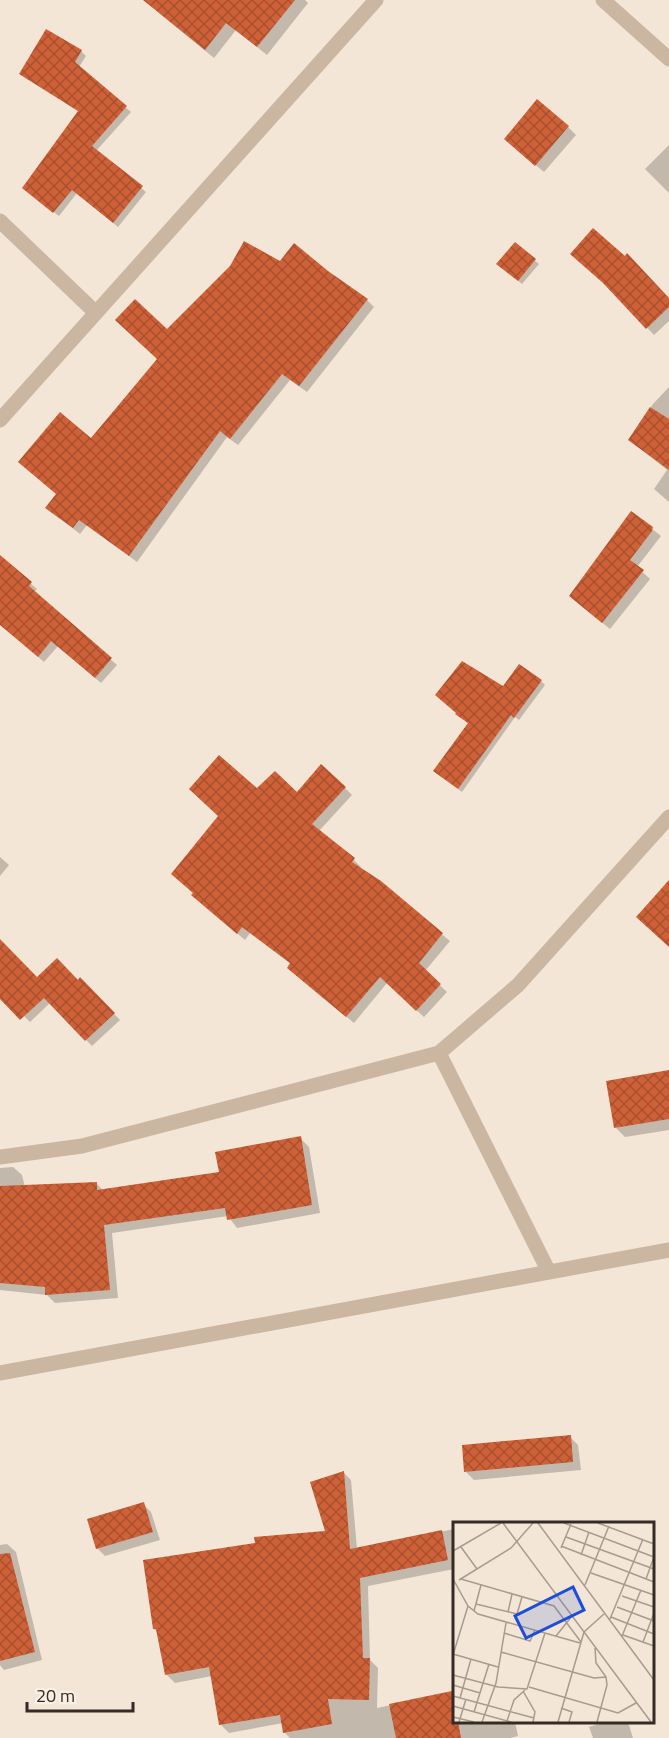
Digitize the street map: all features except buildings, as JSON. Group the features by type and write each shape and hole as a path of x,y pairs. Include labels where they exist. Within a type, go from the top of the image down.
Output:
{"street":[{"path":"0,420 376,0"},
{"path":"603,0 669,59"},
{"path":"0,221 96,313"},
{"path":"0,1157 82,1146 439,1053 518,985 669,817"},
{"path":"439,1053 549,1272"},
{"path":"0,1372 669,1250"}]}
